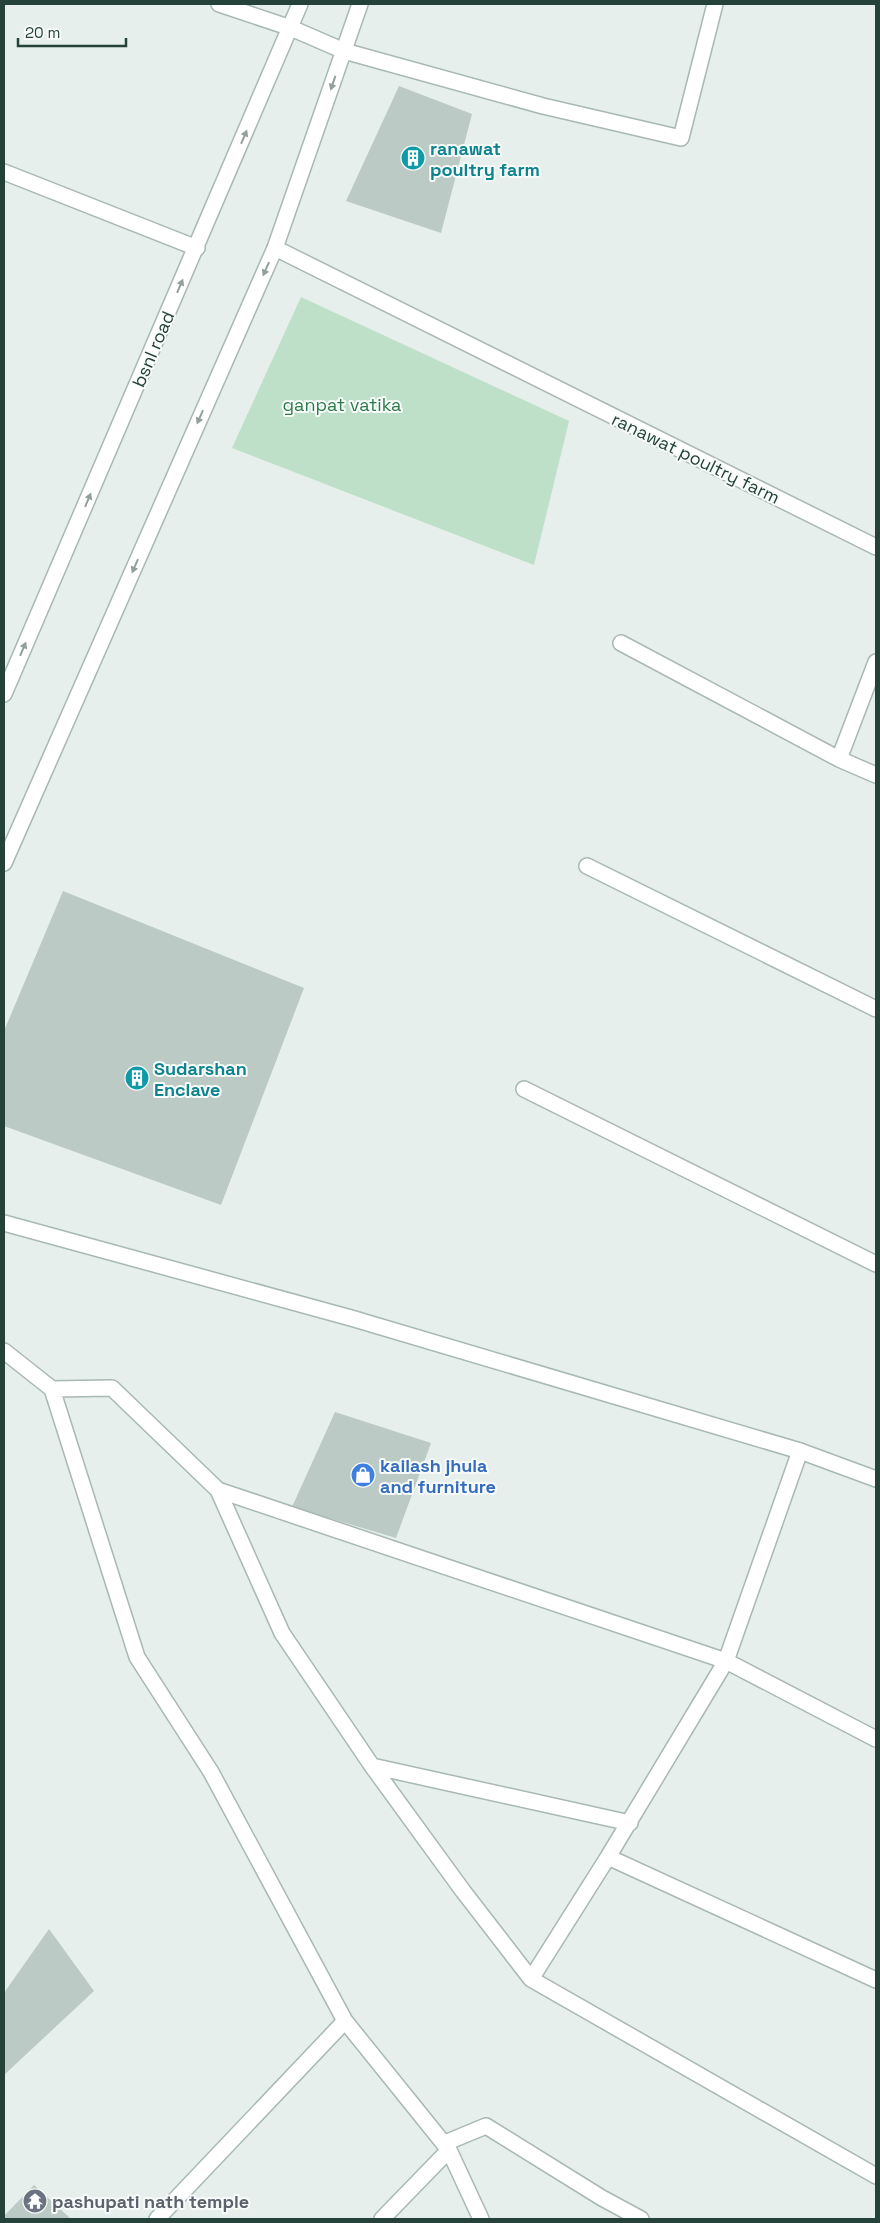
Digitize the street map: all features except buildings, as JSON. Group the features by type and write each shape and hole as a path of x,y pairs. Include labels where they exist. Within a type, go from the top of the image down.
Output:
{"street":[{"path":"220,4 292,28 344,51 543,106 681,138 715,4"},
{"name":"bsnl road","path":"4,694 292,28 300,4"},
{"path":"4,863 275,248 360,4"},
{"path":"4,172 196,248"},
{"name":"ranawat poultry farm","path":"275,248 876,547"},
{"path":"621,643 839,759 876,776"},
{"path":"839,759 876,662"},
{"path":"587,866 876,1009"},
{"path":"524,1089 876,1264"},
{"path":"4,1224 351,1318 759,1441 800,1451 876,1479"},
{"path":"4,1351 52,1389 137,1657 211,1772 345,2021 447,2146 481,2219"},
{"path":"52,1389 112,1388 218,1490 282,1633 372,1766 463,1892 531,1979 876,2176"},
{"path":"531,1979 630,1823 726,1661 800,1451"},
{"path":"218,1490 726,1661 876,1739"},
{"path":"372,1766 630,1823"},
{"path":"608,1857 876,1980"},
{"path":"157,2219 345,2021"},
{"path":"382,2219 447,2146 486,2126 602,2198 641,2219"}],"green space":[{"name":"ganpat vatika","path":"301,297 569,421 534,565 232,448"}],"place":[{"name":"ranawat poultry farm","path":"413,158"},
{"name":"Sudarshan Enclave","path":"137,1078"},
{"name":"kailash jhula and furniture","path":"363,1475"},
{"name":"pashupati nath temple","path":"35,2201"}]}
